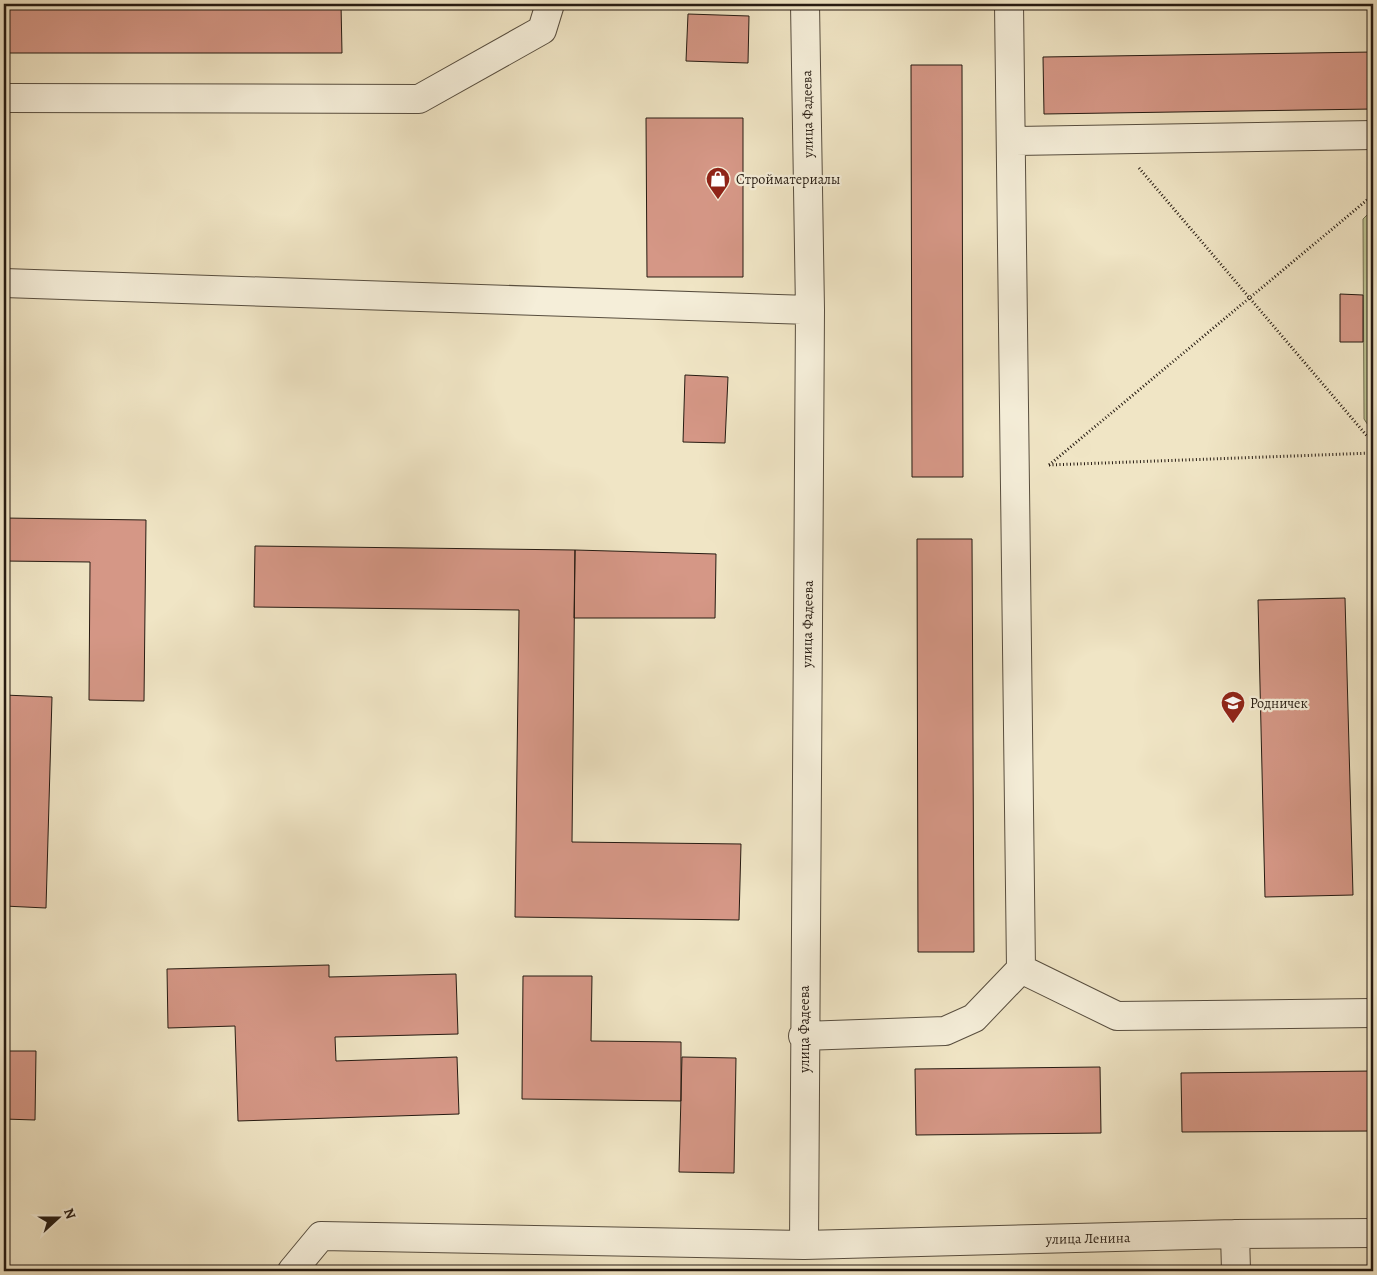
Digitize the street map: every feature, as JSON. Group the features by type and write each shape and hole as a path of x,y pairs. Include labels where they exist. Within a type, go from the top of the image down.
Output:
{"street":[{"path":"4,98 419,99 542,30 550,4"},
{"name":"улица Фадеева","path":"804,1244 803,1036 810,310 805,4"},
{"path":"803,1036 944,1031 974,1018 1021,970 1013,474 1012,141 1009,4"},
{"path":"1012,141 1373,135"},
{"path":"4,283 810,310"},
{"path":"1021,970 1117,1016 1373,1013"},
{"path":"1235,1234 1236,1271"},
{"name":"улица Ленина","path":"292,1271 321,1236 804,1244 1235,1234 1373,1234"}],"path":[{"path":"1114,139 1373,443"},
{"path":"1049,464 1373,195"},
{"path":"1013,474 1049,464 1373,453"}],"green space":[{"path":"1373,211 1373,428 1370,428 1364,419 1363,219"}],"building":[{"path":"4,4 341,4 342,53 4,53"},
{"path":"688,14 749,16 748,63 686,61"},
{"path":"1373,52 1373,109 1044,114 1043,57"},
{"path":"911,65 962,65 963,477 912,477"},
{"path":"646,118 743,118 743,277 647,277"},
{"path":"1340,294 1363,295 1363,342 1340,342"},
{"path":"685,375 728,377 725,443 683,442"},
{"path":"4,518 146,520 144,701 89,700 90,562 4,561"},
{"path":"917,539 972,539 974,952 918,952"},
{"path":"255,546 575,550 572,842 741,844 739,920 515,917 519,610 254,607"},
{"path":"575,550 716,554 715,618 574,618"},
{"path":"1345,598 1353,895 1265,897 1258,600"},
{"path":"4,695 52,697 46,908 4,906"},
{"path":"329,965 329,977 456,974 458,1034 335,1037 336,1061 457,1057 459,1114 238,1121 235,1026 168,1028 167,969"},
{"path":"523,976 592,976 591,1041 681,1042 681,1101 522,1099"},
{"path":"4,1051 36,1051 35,1120 4,1119"},
{"path":"682,1057 736,1058 734,1173 679,1172"},
{"path":"1100,1067 1101,1133 916,1135 915,1069"},
{"path":"1373,1071 1373,1131 1182,1132 1181,1073"}],"place":[{"name":"Стройматериалы","path":"718,200"},
{"name":"Родничек","path":"1233,724"}]}
